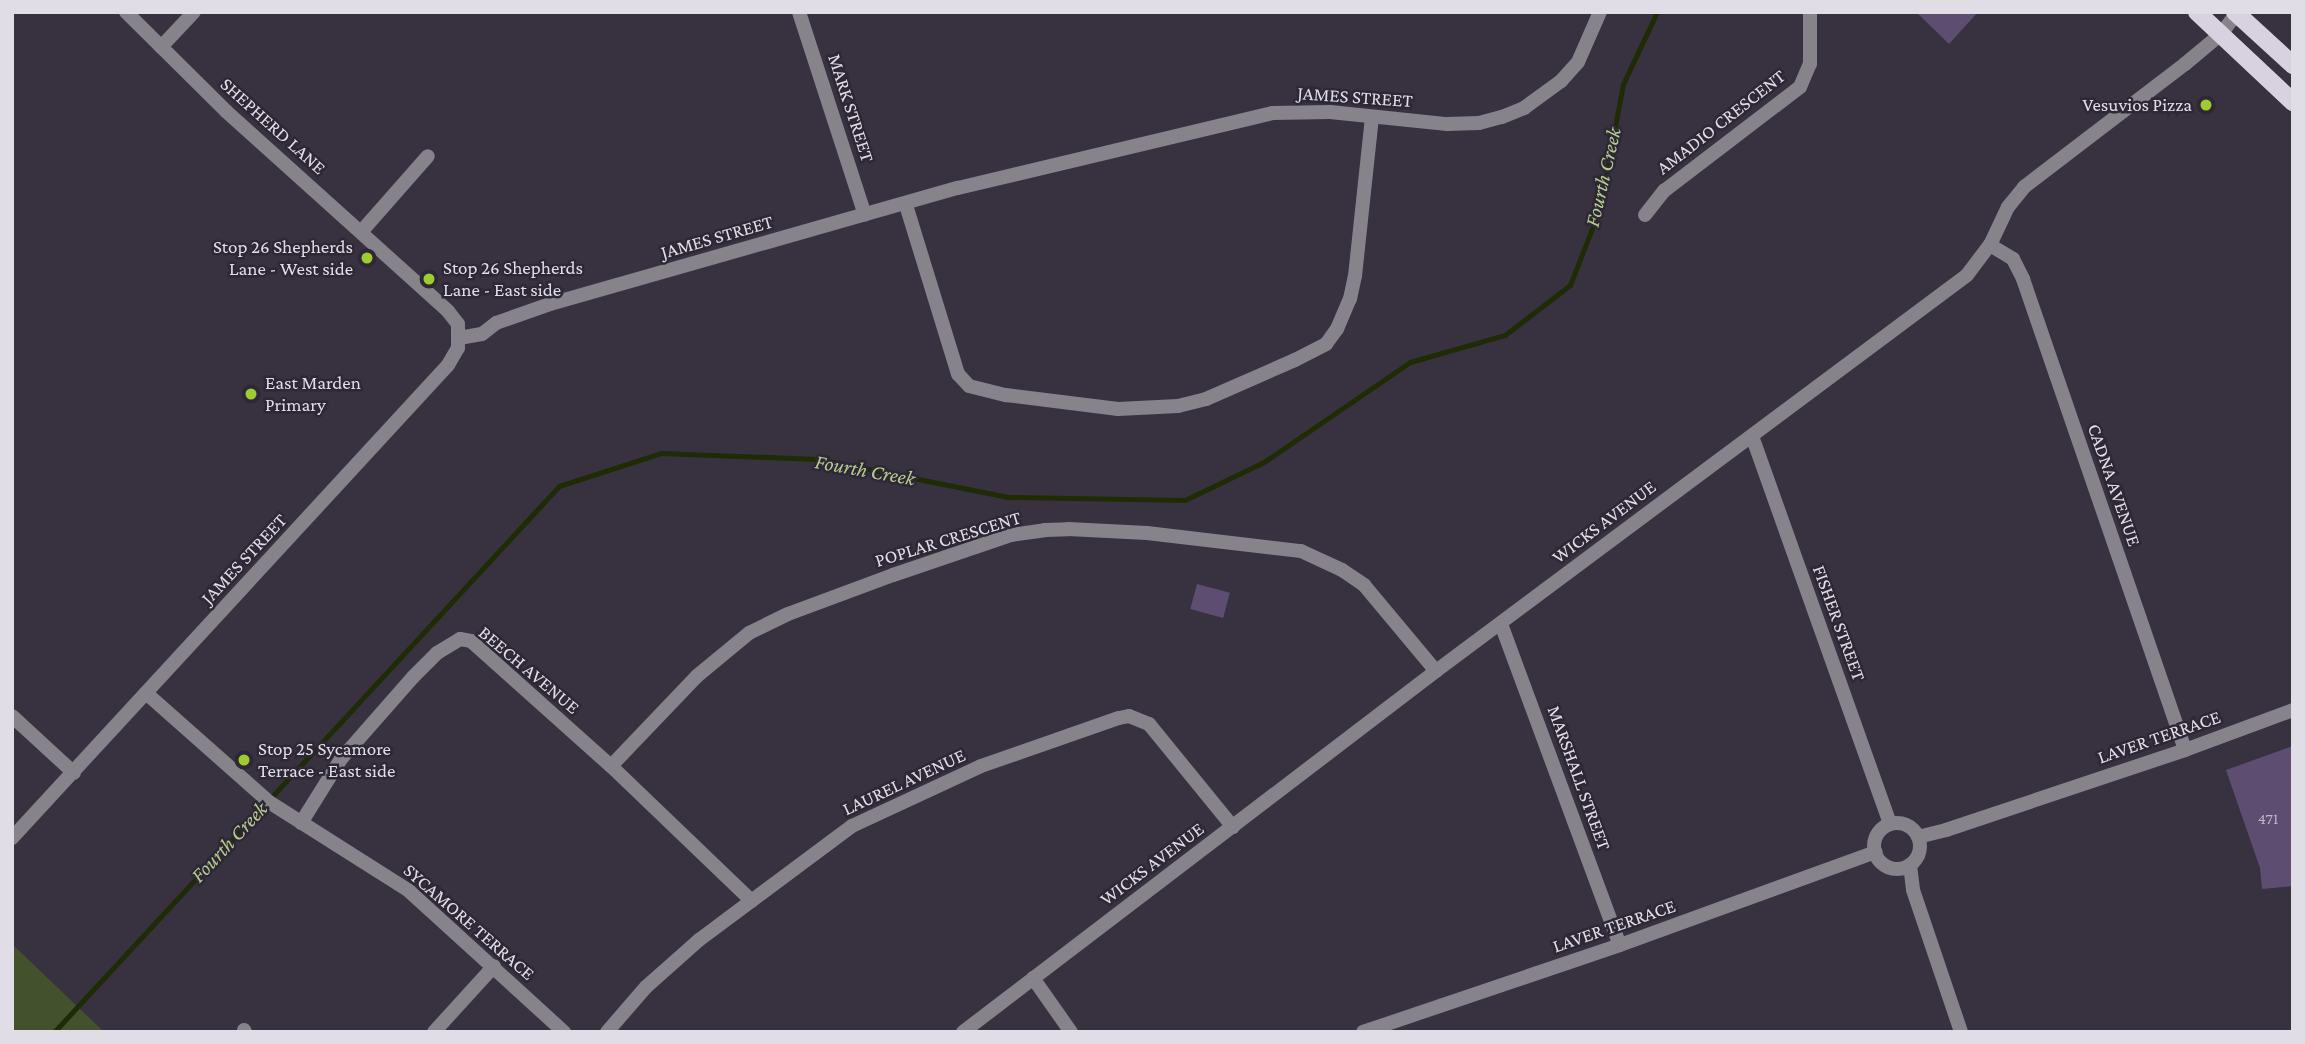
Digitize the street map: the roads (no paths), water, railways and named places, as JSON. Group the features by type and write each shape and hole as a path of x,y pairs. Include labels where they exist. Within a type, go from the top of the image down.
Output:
{"main road":[{"path":"2197,12 2293,102"},
{"path":"2235,13 2293,65"}],"street":[{"name":"SHEPHERD LANE","path":"126,12 226,111 448,311 458,324 459,338"},
{"path":"161,47 194,12"},
{"name":"MARK STREET","path":"799,12 865,215"},
{"name":"JAMES STREET","path":"12,838 449,365 457,355 459,338 482,334 496,323 550,304 906,205 958,188 1273,113 1297,110 1447,124 1479,123 1524,108 1553,87 1578,62 1600,12"},
{"name":"AMADIO CRESCENT","path":"1645,215 1664,191 1800,87 1810,64 1811,12"},
{"name":"WICKS AVENUE","path":"963,1032 1436,671 1967,275 1990,245 2008,208 2024,187 2221,34 2235,13"},
{"path":"906,205 958,374 969,386 1006,395 1118,409 1178,406 1206,399 1295,360 1326,344 1337,328 1350,299 1355,275 1371,117"},
{"path":"361,232 428,156"},
{"name":"CADNA AVENUE","path":"1990,245 2013,259 2023,279 2185,750"},
{"name":"FISHER STREET","path":"1752,436 1890,824"},
{"name":"POPLAR CRESCENT","path":"611,766 696,676 749,633 788,614 893,575 1011,535 1045,530 1068,528 1147,533 1301,551 1342,569 1364,585 1436,671"},
{"name":"MARSHALL STREET","path":"1502,624 1620,945"},
{"name":"BEECH AVENUE","path":"300,823 341,760 413,677 437,653 460,639 471,641 611,766 752,901"},
{"name":"SYCAMORE TERRACE","path":"146,693 264,797 300,823 409,891 564,1032"},
{"name":"LAVER TERRACE","path":"1918,837 2185,750 2293,710"},
{"path":"12,716 74,773"},
{"name":"LAUREL AVENUE","path":"607,1032 664,971 699,940 798,863 852,826 981,766 1129,716 1149,724 1233,827"},
{"path":"1910,865 1891,868 1878,859 1874,846 1879,832 1890,824 1906,824 1918,837 1920,849 1910,865 1913,890 1961,1032"},
{"name":"LAVER TERRACE","path":"1363,1032 1620,945 1876,852"},
{"path":"434,1032 494,966"},
{"path":"1033,978 1070,1032"}],"waterway":[{"name":"Fourth Creek","path":"54,1032 559,486 661,453 818,459 1009,497 1185,500 1264,462 1410,362 1505,335 1570,285 1600,208 1623,84 1657,12"}],"place":[{"name":"Vesuvios Pizza","path":"2206,105"},
{"name":"Stop 26 Shepherds Lane - West side","path":"367,258"},
{"name":"Stop 26 Shepherds Lane - East side","path":"429,279"},
{"name":"East Marden Primary","path":"251,394"},
{"name":"Stop 25 Sycamore Terrace - East side","path":"244,760"}]}
